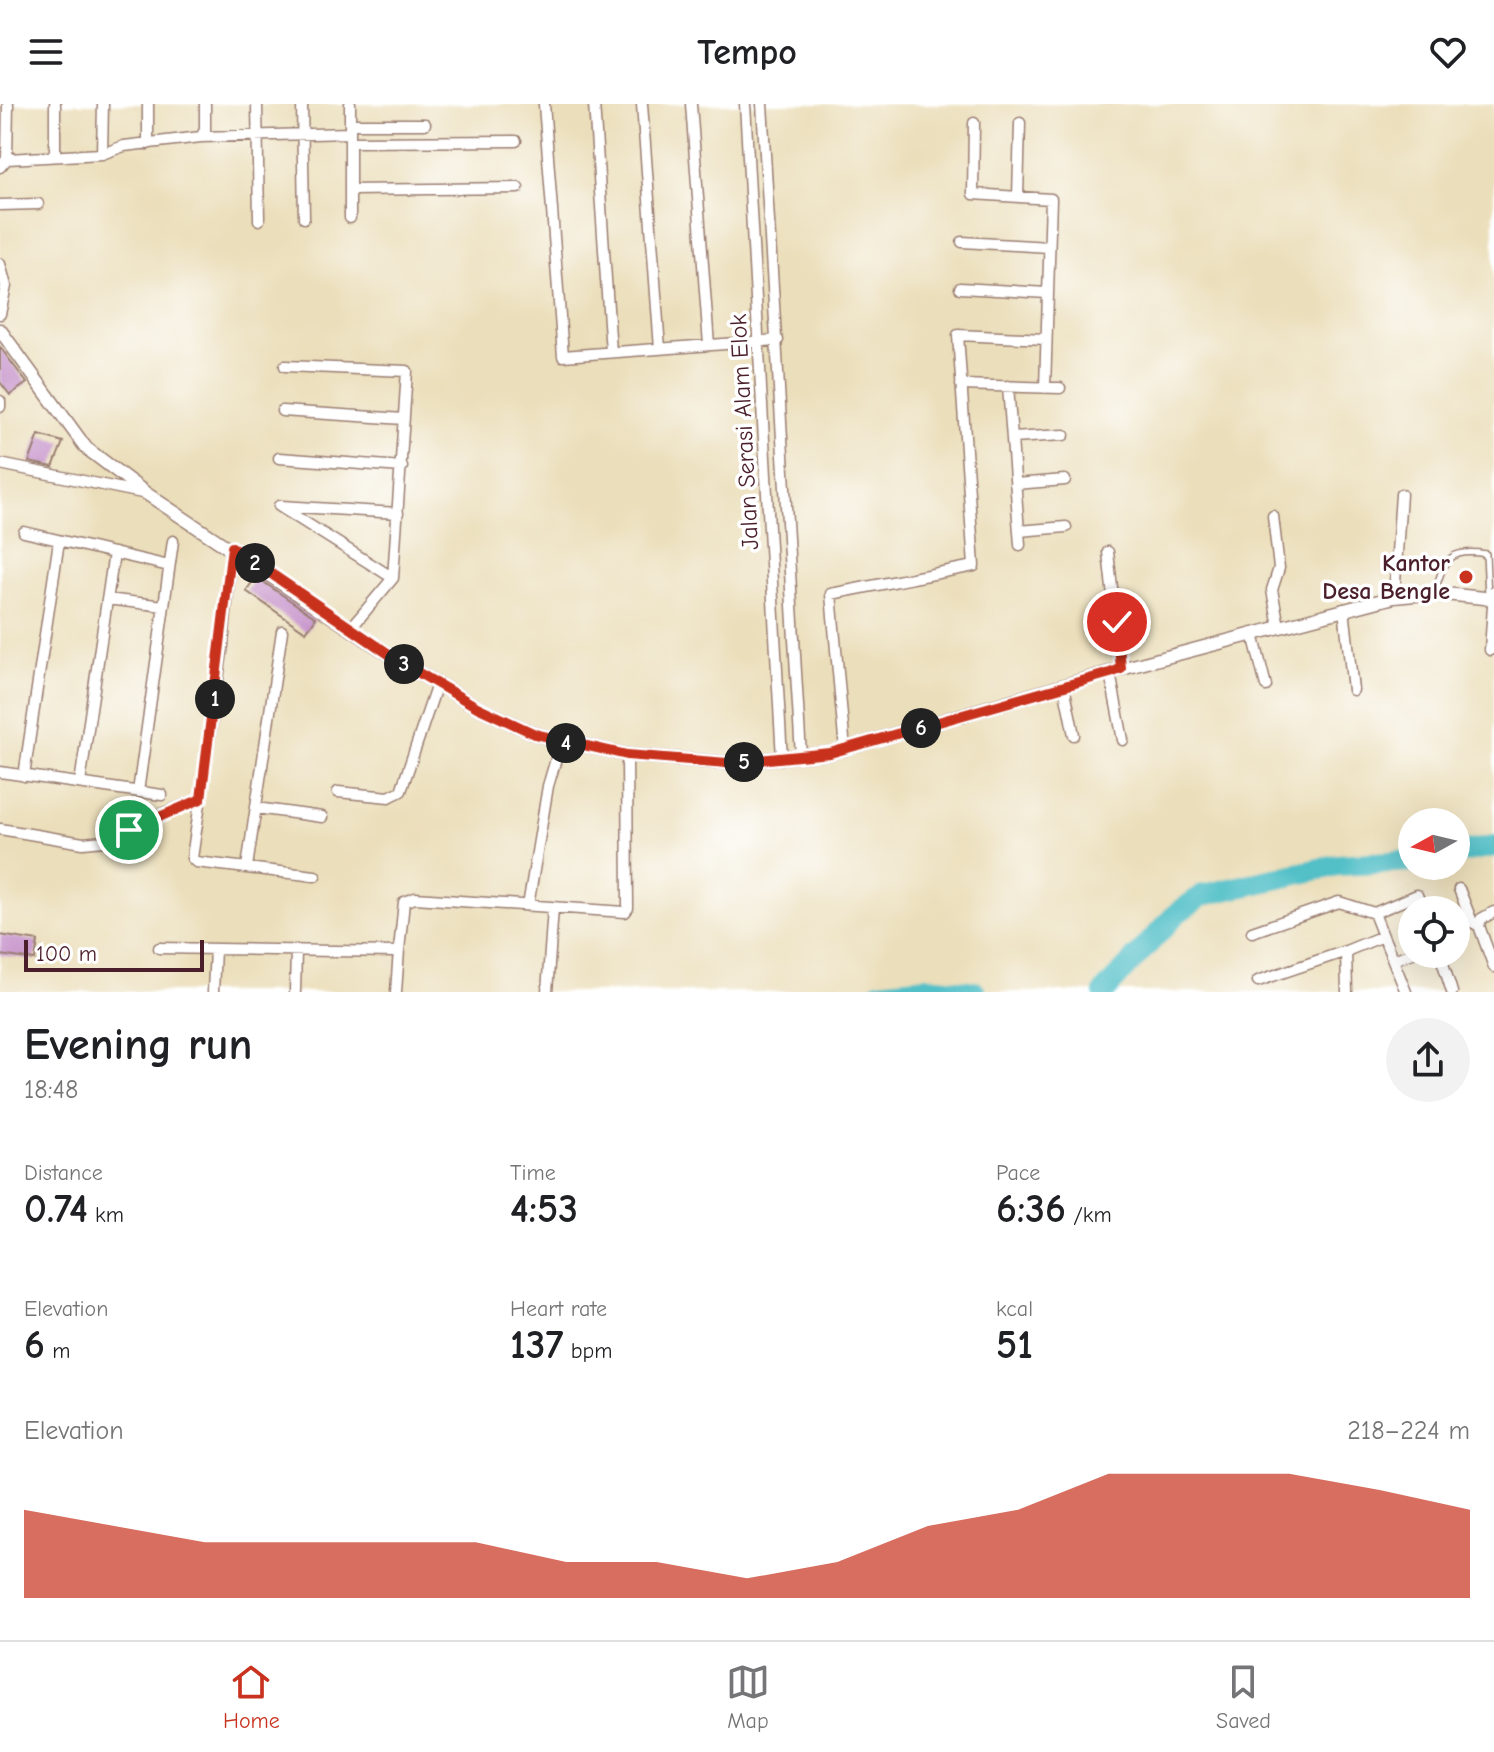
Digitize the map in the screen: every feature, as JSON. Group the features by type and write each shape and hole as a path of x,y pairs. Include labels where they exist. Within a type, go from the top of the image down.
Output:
{"street":[{"path":"8,104 4,163 55,155 102,154 124,146 201,137 350,133 516,141"},
{"path":"55,104 55,155"},
{"path":"102,154 103,104"},
{"path":"148,104 148,144"},
{"path":"201,137 205,130 205,104"},
{"path":"257,104 259,220"},
{"path":"302,104 304,218"},
{"path":"350,104 350,218"},
{"path":"544,104 563,356 778,340"},
{"path":"594,104 611,352"},
{"path":"642,104 660,349"},
{"path":"691,104 709,345"},
{"name":"Jalan Serasi Alam Elok","path":"745,104 782,759"},
{"name":"Jalan Serasi Alam Elok","path":"762,104 801,756"},
{"path":"974,123 973,194 1051,199 1045,388"},
{"path":"1018,197 1020,123"},
{"path":"350,133 425,124"},
{"path":"350,190 518,188"},
{"path":"0,205 38,204"},
{"path":"962,242 1049,247"},
{"path":"0,264 6,286 0,314"},
{"path":"960,288 1048,293"},
{"path":"0,330 86,448 147,494 437,684 477,707 561,742 627,755 727,763 845,750 1115,671 1394,597 1435,593 1492,597 1490,650"},
{"path":"845,750 831,594 974,566 958,335 1046,339"},
{"path":"285,366 407,371 393,578 351,628"},
{"path":"961,385 1060,388"},
{"path":"1008,386 1020,545"},
{"path":"282,411 404,419"},
{"path":"1012,438 1064,435"},
{"path":"279,458 402,467"},
{"path":"0,464 147,494"},
{"path":"1015,484 1065,480"},
{"path":"1394,597 1401,494"},
{"path":"393,578 279,506 398,513"},
{"path":"1273,516 1279,568 1272,590 1279,626"},
{"path":"1019,531 1066,527"},
{"path":"24,532 169,566"},
{"path":"24,776 59,541"},
{"path":"138,792 173,541"},
{"path":"232,547 193,861 315,876"},
{"path":"1108,552 1115,671 1123,740"},
{"path":"80,783 114,553"},
{"path":"107,599 164,606"},
{"path":"1344,609 1353,690"},
{"path":"247,867 282,631"},
{"path":"1253,634 1266,686"},
{"path":"338,792 389,797 401,791 437,684"},
{"path":"1064,686 1074,735"},
{"path":"779,709 798,709"},
{"path":"528,906 548,786 561,742"},
{"path":"396,992 403,907 409,899 627,911 627,755"},
{"path":"0,772 162,795"},
{"path":"0,829 83,843 104,841 150,818 201,799"},
{"path":"256,808 322,817"},
{"path":"1459,889 1472,922 1479,926"},
{"path":"1252,932 1339,902 1374,913 1398,903"},
{"path":"547,992 553,908"},
{"path":"1494,912 1481,919 1479,926 1494,964"},
{"path":"1374,913 1406,992"},
{"path":"1258,981 1383,936"},
{"path":"159,948 377,953 399,950"},
{"path":"213,992 215,949"},
{"path":"295,992 296,950"},
{"path":"1346,951 1347,992"},
{"path":"1393,960 1398,958"},
{"path":"1444,968 1452,992"}],"lane":[{"path":"1435,593 1444,566 1463,550 1486,554 1492,597"}],"building":[{"path":"0,347 27,383 10,395 0,382"},
{"path":"39,435 63,442 53,467 29,462"},
{"path":"256,577 316,618 306,632 246,591"},
{"path":"0,935 38,941 35,960 0,955"}],"waterway":[{"path":"1470,850 1494,846"},
{"path":"1104,992 1177,913 1203,895 1337,865 1398,862"},
{"path":"879,992 927,987 975,992"}],"place":[{"name":"Kantor Desa Bengle","path":"1466,577"}],"route":[{"path":"129,830 150,818 201,799 223,645 232,547 402,663 477,707 535,734 561,742 627,755 670,759 727,763 830,753 1110,673 1121,669 1117,622"}]}
